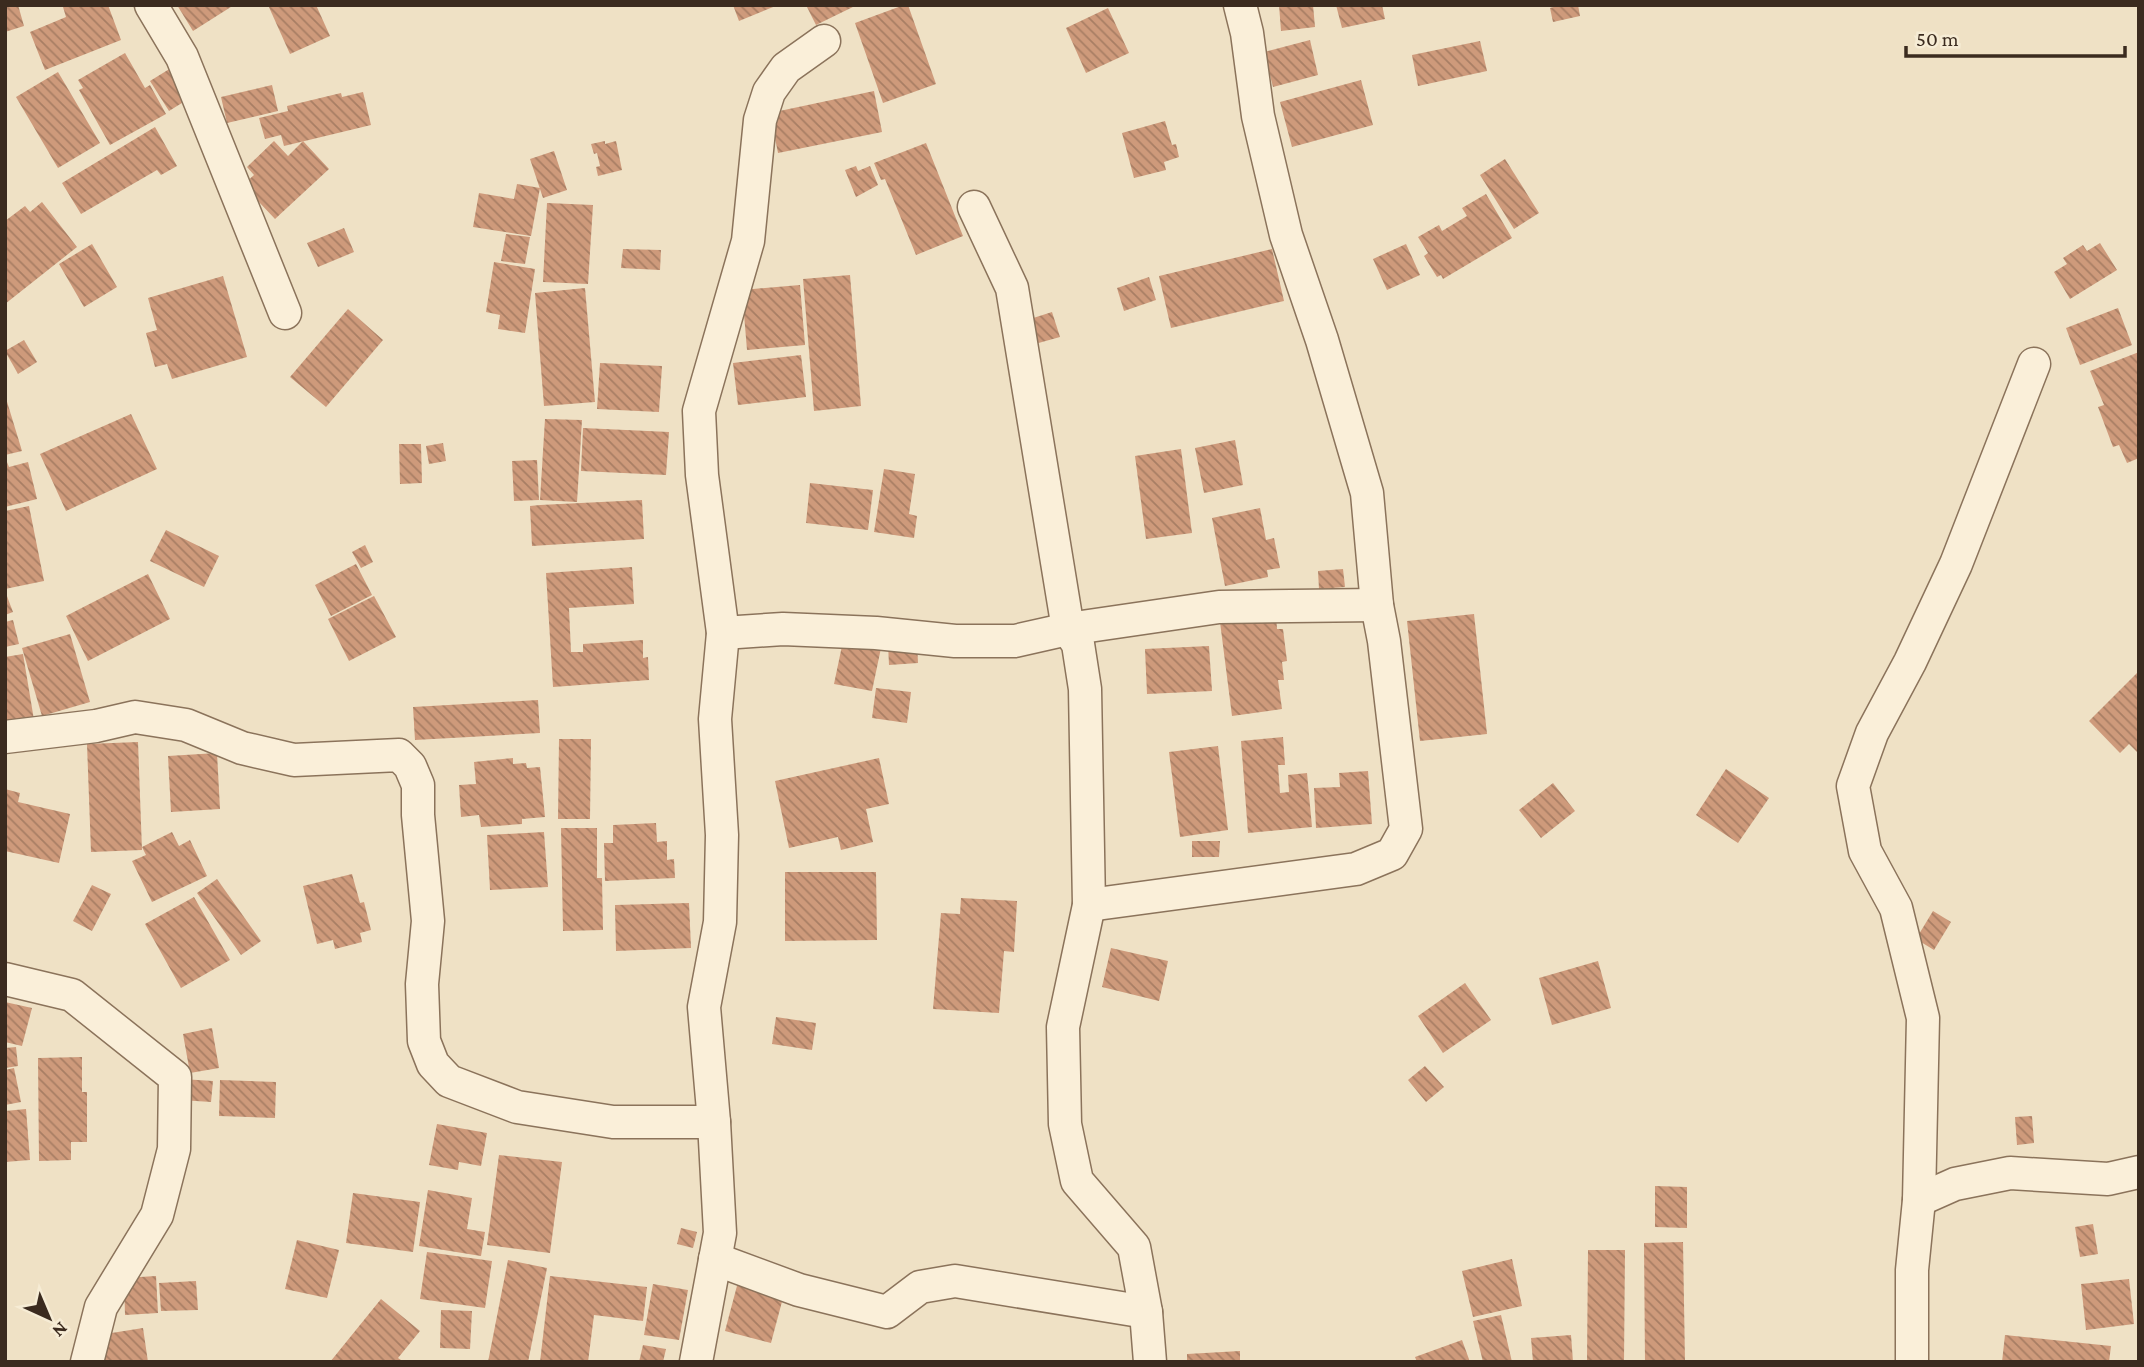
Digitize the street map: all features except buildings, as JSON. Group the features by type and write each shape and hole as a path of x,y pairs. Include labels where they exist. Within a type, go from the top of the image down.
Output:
{"street":[{"path":"151,5 182,57 285,313"},
{"path":"1089,905 1356,869 1391,854 1406,830 1384,641 1377,605 1367,493 1322,340 1286,235 1258,116 1247,33 1240,5"},
{"path":"696,1362 720,1233 715,1122 704,1007 720,922 722,835 715,719 723,633 702,475 699,411 748,240 761,120 768,92 786,68 824,41"},
{"path":"974,207 1012,289 1068,629 1078,643 1085,689 1089,905 1063,1027 1065,1124 1077,1181 1134,1247 1146,1312 1150,1362"},
{"path":"1912,1362 1912,1270 1919,1200 1923,1018 1896,908 1865,851 1853,786 1872,733 1910,662 1956,564 2034,364"},
{"path":"723,633 783,629 967,641 1015,641 1068,629 1219,607 1377,605"},
{"path":"5,737 96,726 135,717 186,724 242,748 294,760 399,755 410,766 418,785 418,815 428,921 422,984 424,1041 433,1064 449,1080 517,1107 613,1122 715,1122"},
{"path":"5,979 72,995 176,1077 174,1149 157,1214 101,1307 87,1362"},
{"path":"1919,1200 1955,1184 2010,1173 2108,1179 2139,1172"},
{"path":"715,1259 799,1290 887,1312 920,1287 955,1281 1146,1312"}]}
